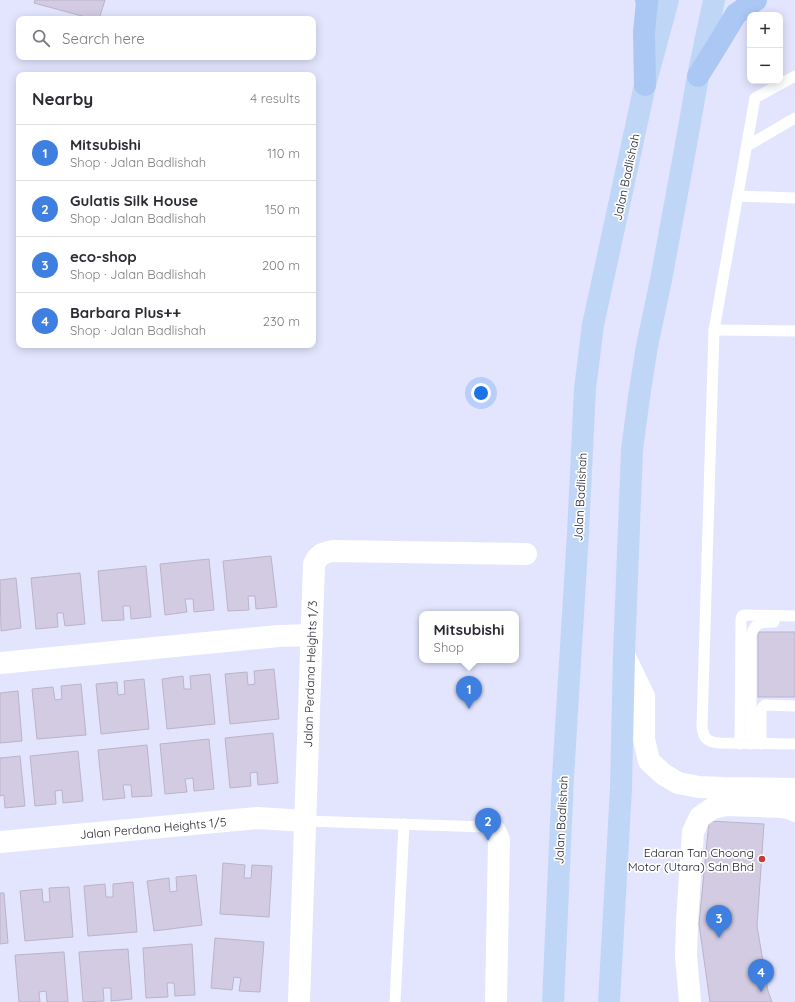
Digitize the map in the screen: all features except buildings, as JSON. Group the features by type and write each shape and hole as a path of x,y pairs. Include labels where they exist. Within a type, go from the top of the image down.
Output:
{"highway":[{"path":"645,86 644,32 646,0"},
{"path":"698,76 736,14 756,0"}],"main road":[{"name":"Jalan Badlishah","path":"553,1002 563,777 585,389 593,325 645,86 668,0"},
{"path":"609,1002 621,788 624,655 632,450 647,346 698,76 714,0"}],"street":[{"name":"Jalan Perdana Heights 1/3","path":"300,1002 314,564 317,558 323,553 333,551 526,554"},
{"path":"0,663 278,636 312,635"},
{"path":"624,655 644,696 644,740 649,761 663,774 678,783 699,786 724,796 789,808 795,811"},
{"path":"690,1002 686,956 687,921 693,832 700,817 713,808 724,796 795,789"},
{"name":"Jalan Perdana Heights 1/5","path":"0,842 257,818 306,821"},
{"path":"495,831 499,840 496,1002"}],"lane":[{"path":"795,76 755,98 714,330 702,726 706,738 712,742 795,744"},
{"path":"747,146 795,118"},
{"path":"738,196 795,198"},
{"path":"714,330 795,331"},
{"path":"750,744 742,616 795,616"},
{"path":"750,744 752,630 755,626 764,622 795,622"},
{"path":"750,744 762,708 765,705 795,706"},
{"path":"306,821 485,827 495,831"},
{"path":"395,1002 404,824"}],"place":[{"name":"Mitsubishi","path":"469,709"},
{"name":"Gulatis Silk House","path":"488,841"},
{"name":"Edaran Tan Choong Motor (Utara) Sdn Bhd","path":"762,859"},
{"name":"eco-shop","path":"719,938"},
{"name":"Barbara Plus++","path":"761,992"}]}
